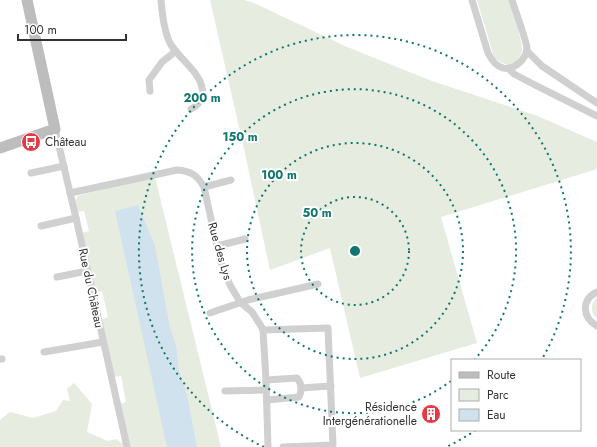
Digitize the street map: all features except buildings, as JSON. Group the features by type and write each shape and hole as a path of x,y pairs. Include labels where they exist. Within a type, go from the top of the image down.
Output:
{"main road":[{"path":"0,148 55,129 27,0"}],"street":[{"path":"161,0 163,20 170,42 180,57 195,72 202,87 203,98 196,106 190,109"},
{"path":"472,0 488,53 496,65 502,68 508,68 518,64 524,58 527,51"},
{"path":"512,0 527,51 542,66 597,103"},
{"path":"150,91 149,80 162,62 176,51"},
{"path":"508,68 514,74 597,116"},
{"name":"Rue du Château","path":"55,129 127,447"},
{"path":"31,173 64,166"},
{"path":"70,194 176,170 185,170 194,174 204,187 231,180"},
{"name":"Rue des Lys","path":"204,187 220,260 230,285 240,302 252,312 263,330 268,447"},
{"path":"41,226 76,218"},
{"path":"217,246 245,239"},
{"path":"58,278 87,271"},
{"path":"210,313 240,302 318,284"},
{"path":"597,292 590,297 586,306 588,318 597,326"},
{"path":"263,330 328,328 333,445 283,447"},
{"path":"44,352 103,342"},
{"path":"266,380 298,378 301,388 299,397 267,400"},
{"path":"301,388 331,386"},
{"path":"225,391 266,390"}],"green space":[{"path":"210,0 244,0 254,3 345,46 377,59 432,81 535,115 597,142 597,169 441,217 477,343 360,378 330,248 270,270"},
{"path":"477,0 509,0 522,46 520,56 513,63 503,63 494,57"},
{"path":"155,177 221,447 129,447 120,404 126,402 121,376 114,377 102,319 108,317 102,291 95,293 82,233 89,231 84,211 77,212 76,201 77,196"},
{"path":"597,297 597,319 593,314 592,305"},
{"path":"74,383 92,404 87,432 108,441 116,439 123,444 123,447 0,447 0,420 10,412 33,418 56,411 63,400 70,401 67,389"}],"water":[{"path":"138,205 155,246 170,328 176,345 179,371 187,395 197,447 167,447 115,211"}],"place":[{"name":"Château","path":"31,142"},
{"name":"Résidence Intergénérationelle","path":"431,414"}]}
